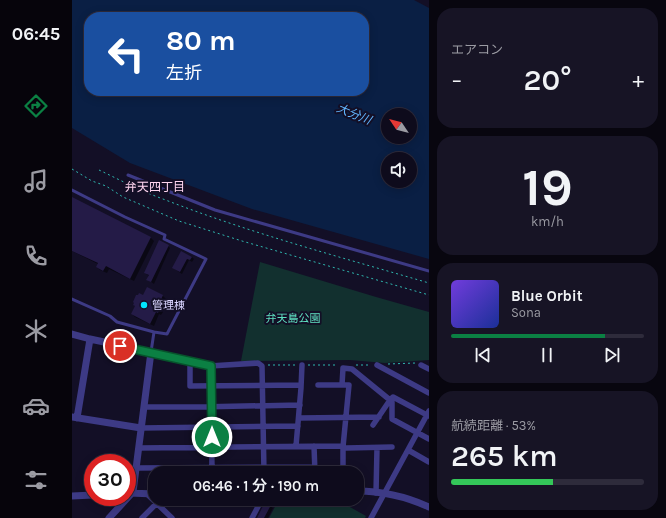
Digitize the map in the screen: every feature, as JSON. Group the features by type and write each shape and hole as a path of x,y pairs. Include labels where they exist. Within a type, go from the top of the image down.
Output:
{"street":[{"path":"72,334 211,366 258,363 262,366 264,466"},
{"path":"90,339 75,417 141,428 298,426"},
{"path":"148,468 136,468 151,352"},
{"path":"190,361 190,386 301,385"},
{"path":"377,364 429,393"},
{"path":"296,446 302,365"},
{"path":"421,365 429,369"},
{"path":"211,366 212,466"},
{"path":"342,385 343,368 352,369 392,402 392,420 429,439"},
{"path":"318,385 349,385 343,447 343,466"},
{"path":"371,518 428,414 393,397 373,425"},
{"path":"144,406 300,405"},
{"path":"299,418 379,417"},
{"path":"139,448 296,446 341,446 346,448 392,447"},
{"path":"314,446 315,466"},
{"path":"376,492 377,448"},
{"path":"408,450 429,462"},
{"path":"364,491 376,492 410,499 429,506"},
{"path":"136,493 148,494"},
{"path":"72,496 84,495"},
{"path":"109,518 119,506"},
{"path":"142,518 154,506"},
{"path":"160,506 171,518"},
{"path":"252,518 258,506"}],"lane":[{"path":"128,175 215,210 429,271"},
{"path":"72,190 125,217 166,235 164,239 206,259 167,334 117,322 110,316 72,299"},
{"path":"151,352 154,332"}],"path":[{"path":"72,169 92,181 106,186 123,197 179,221 242,242 429,296"},
{"path":"99,170 161,199 227,222 429,283"}],"green space":[{"name":"弁天島公園","path":"260,262 429,312 429,360 385,363 350,360 241,361"},
{"path":"275,506 348,506 366,516 365,518 269,518"}],"water":[{"name":"大分川","path":"72,0 414,0 429,8 429,259 252,209 130,163 72,128"}],"building":[{"path":"72,197 151,237 130,279 106,266 103,271 96,267 98,263 72,251"},
{"path":"159,240 169,245 151,282 146,280 149,275 144,273"},
{"path":"181,251 192,257 190,260 187,259 180,272 172,268"},
{"name":"管理棟","path":"147,287 163,295 158,307 160,308 158,313 156,312 150,324 131,314 135,306 133,305 133,302 136,295 139,293 143,295"},
{"path":"263,506 270,506 264,518 257,518"}],"place":[{"name":"管理棟","path":"144,305"}],"district":[{"name":"弁天四丁目","path":"155,187"}],"route":[{"path":"120,346 181,358 211,366 212,437"}]}
